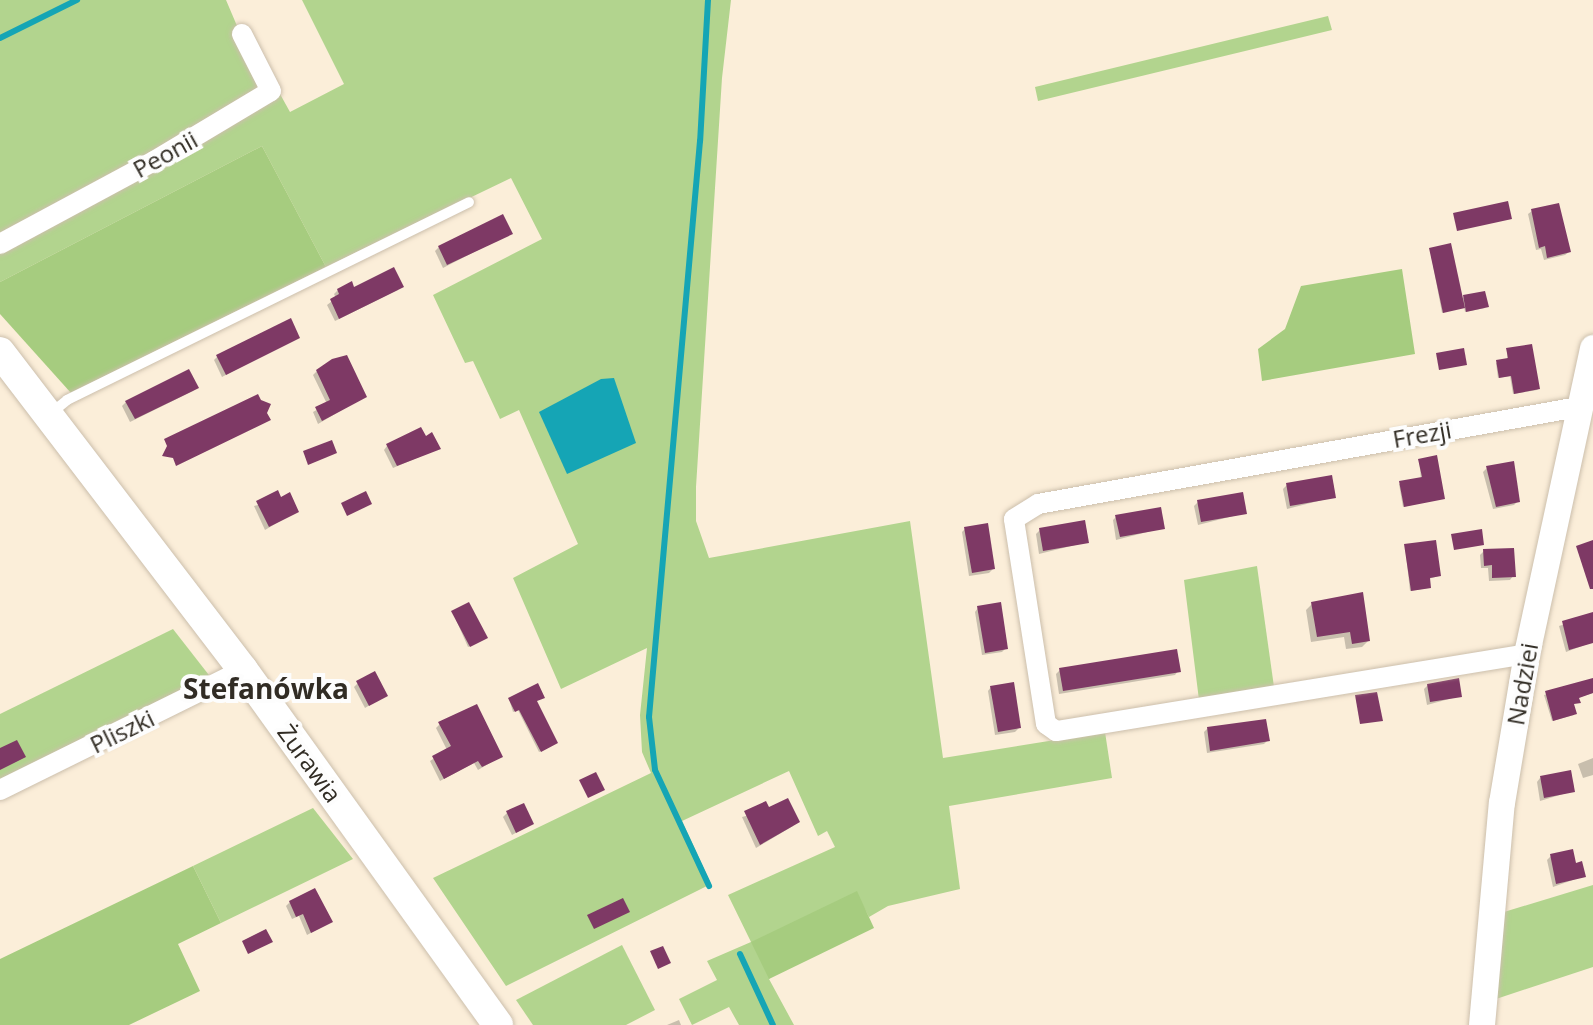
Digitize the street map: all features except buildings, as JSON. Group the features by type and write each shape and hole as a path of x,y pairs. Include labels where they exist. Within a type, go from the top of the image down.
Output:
{"main road":[{"name":"Żurawia","path":"0,352 243,670 498,1025"}],"street":[{"name":"Peonii","path":"0,244 154,161 271,91 242,34"},
{"name":"Nadziei","path":"1482,1025 1502,803 1527,654 1593,348"},
{"name":"Frezji","path":"1527,654 1073,730 1050,729 1046,724 1014,519 1038,504 1578,407"},
{"name":"Pliszki","path":"0,790 243,670"}],"lane":[{"path":"50,414 67,400 469,202"}],"green space":[{"path":"0,0 226,0 269,101 280,94 290,112 344,84 302,0 731,0 722,78 696,487 696,521 709,558 910,521 943,758 1105,732 1112,778 949,806 960,889 888,906 869,917 856,892 769,979 794,1025 739,1025 729,1007 692,1025 679,999 717,980 707,961 751,942 728,895 835,847 827,831 818,836 789,771 682,821 711,884 506,986 433,878 651,773 642,752 640,715 647,648 561,689 513,578 578,544 519,410 500,419 473,361 465,363 433,295 542,239 511,178 326,267 262,146 0,282"},
{"path":"1328,16 1332,30 1038,101 1035,87"},
{"path":"262,146 326,267 71,393 0,314 0,282"},
{"path":"1402,269 1415,354 1262,381 1258,349 1285,329 1301,286"},
{"path":"1257,566 1274,687 1199,700 1184,580"},
{"path":"173,629 212,679 0,781 0,714"},
{"path":"313,808 353,859 221,923 193,866"},
{"path":"193,866 221,923 178,944 200,991 129,1025 0,1025 0,959"},
{"path":"1593,885 1593,967 1496,999 1504,912"},
{"path":"857,891 874,928 769,979 751,942"},
{"path":"622,945 655,1010 626,1025 533,1025 516,1000"}],"water":[{"path":"614,378 636,443 567,474 539,412 601,379"}],"waterway":[{"path":"0,38 77,0"},
{"path":"708,0 700,141 649,717 655,770 709,886"},
{"path":"740,954 773,1025"}],"district":[{"name":"Stefanówka","path":"266,688"}]}
